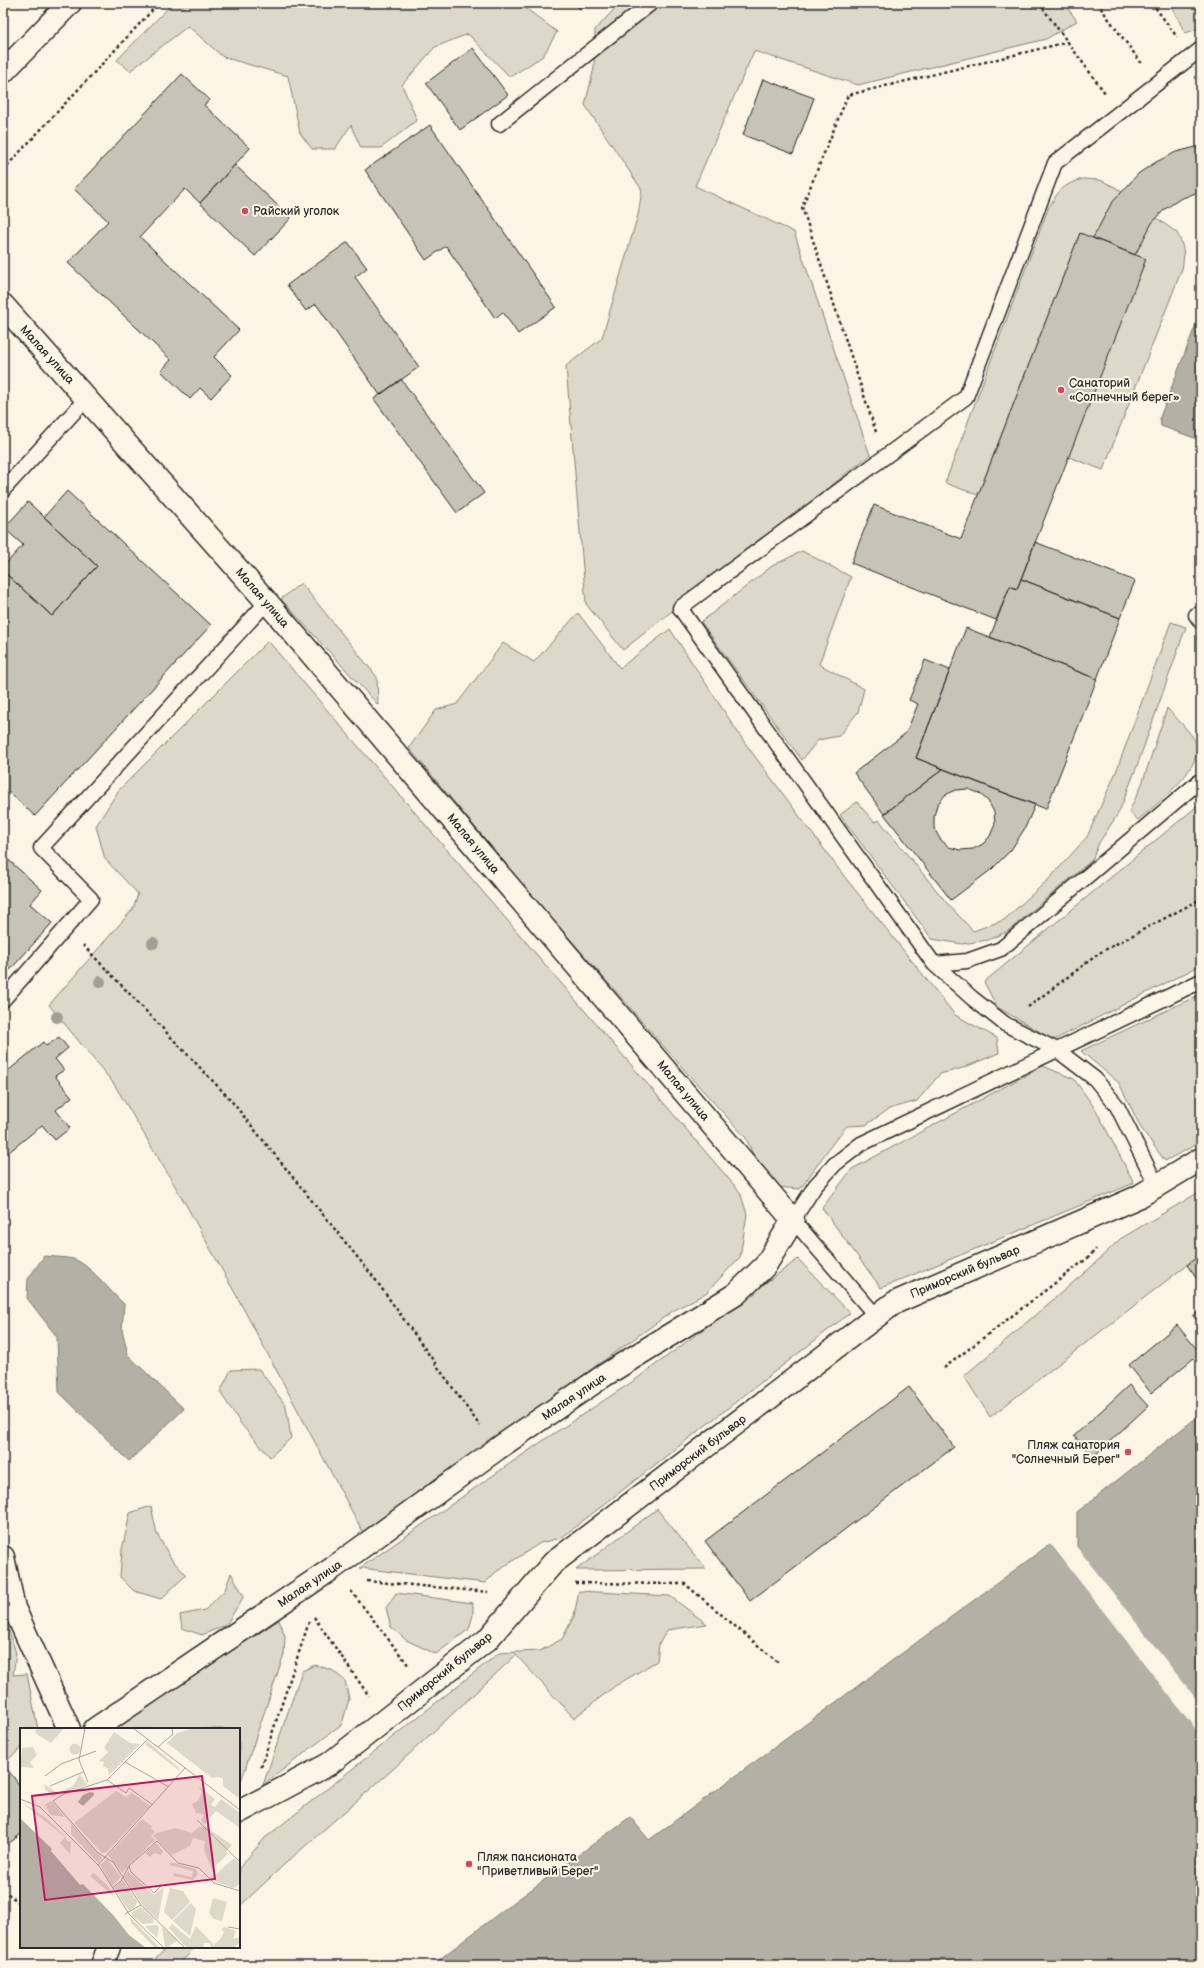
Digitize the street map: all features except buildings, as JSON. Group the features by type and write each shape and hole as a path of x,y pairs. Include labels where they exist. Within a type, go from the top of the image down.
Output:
{"street":[{"path":"3,72 70,3"},
{"name":"Малая улица","path":"3,305 267,602 793,1220 765,1266 736,1294 606,1375 496,1449 333,1568 97,1728"},
{"name":"Приморский бульвар","path":"243,1809 329,1764 386,1720 487,1640 553,1563 894,1302 1138,1197 1201,1159"},
{"path":"3,1558 14,1608 69,1728"},
{"path":"102,1965 108,1948"}],"lane":[{"path":"499,124 651,3"},
{"path":"1157,1186 1117,1106 1095,1079 1057,1050 1005,1024 972,998 934,964 680,608 966,397 1055,163 1196,53"},
{"path":"3,490 86,399"},
{"path":"3,1000 91,899 41,848 267,602"},
{"path":"934,964 967,961 1001,949 1201,780"},
{"path":"876,1316 793,1220 815,1186 835,1164 861,1144 1201,981"}],"path":[{"path":"3,170 159,3"},
{"path":"1039,3 1120,113"},
{"path":"1097,3 1157,84"},
{"path":"1152,3 1196,53"},
{"path":"884,457 802,207 848,95 1068,42"},
{"path":"1005,1024 1101,952 1201,899"},
{"path":"67,927 229,1098 375,1279 496,1449"},
{"path":"944,1368 1089,1257 1099,1245"},
{"path":"333,1568 426,1688"},
{"path":"361,1584 366,1581 488,1592"},
{"path":"572,1583 685,1584 779,1662"},
{"path":"345,1596 356,1588"},
{"path":"297,1593 386,1720"},
{"path":"243,1809 308,1622 321,1613"},
{"path":"3,1890 20,1903"}],"shaded area":[{"path":"173,3 519,3 557,32 543,56 510,77 468,34 435,47 402,85 417,120 381,148 361,148 351,125 335,149 312,149 300,133 288,76 223,57 188,26 130,71 117,60"},
{"path":"620,3 1064,3 1077,21 1046,39 858,85 754,51 695,186 794,232 870,455 623,650 586,604 566,366 602,338 638,215 642,190 585,105 594,68 595,30"},
{"path":"1170,3 1201,3 1201,28 1185,33"},
{"path":"1083,179 1100,180 1115,187 1177,233 1184,255 1182,269 1103,470 1069,457 1080,233 978,495 945,483 1048,209 1062,189"},
{"path":"1201,311 1201,437 1197,439 1161,426 1160,417"},
{"path":"802,551 851,577 819,664 864,689 858,712 839,736 818,740 802,760 701,622 772,566"},
{"path":"301,583 377,677 378,705 281,599"},
{"path":"578,613 620,668 670,629 745,743 844,876 955,1015 997,1038 999,1053 963,1068 940,1074 917,1101 889,1109 866,1125 847,1126 828,1149 800,1189 776,1187 757,1164 746,1138 687,1073 535,899 409,748 436,710 457,704 503,643 534,662"},
{"path":"1171,622 1186,627 1137,766 1119,812 1099,843 1092,860 1008,931 988,940 962,944 932,939 840,815 857,802 874,822 879,820 946,902 973,931 1004,920 1050,878 1087,837 1116,772"},
{"path":"268,641 740,1192 747,1214 740,1257 706,1293 673,1311 363,1532 235,1293 181,1196 114,1084 49,1005 133,909 138,894 105,859 96,826 118,791"},
{"path":"1167,708 1194,739 1197,753 1193,764 1186,775 1166,796 1138,820 1129,812 1142,784"},
{"path":"1201,803 1201,965 1054,1040 997,1007 984,982"},
{"path":"1201,994 1201,1142 1165,1161 1141,1128 1119,1083 1081,1051"},
{"path":"1043,1066 1074,1079 1096,1110 1134,1183 881,1288 822,1208 852,1169"},
{"path":"1201,1191 1201,1254 990,1417 964,1376 1090,1268 1120,1239"},
{"path":"44,1256 70,1258 86,1266 124,1304 122,1329 128,1355 184,1409 129,1461 59,1392 57,1337 27,1298 28,1279"},
{"path":"798,1259 850,1313 561,1538 540,1543 496,1572 485,1583 360,1568 544,1440 635,1380"},
{"path":"259,1369 286,1406 291,1438 270,1457 241,1424 220,1392 231,1370"},
{"path":"1201,1414 1201,1965 432,1965 502,1911 630,1817 649,1840 1050,1544 1062,1559 1077,1548 1077,1512"},
{"path":"151,1506 157,1534 172,1560 186,1575 161,1599 134,1591 120,1577 122,1550 130,1513"},
{"path":"657,1509 706,1569 576,1570"},
{"path":"231,1573 244,1596 226,1625 202,1635 182,1628 180,1615 205,1610 225,1590"},
{"path":"579,1591 670,1596 707,1624 667,1630 659,1644 657,1661 615,1686 574,1718 516,1655 391,1771 288,1861 240,1906 240,1867 265,1838 499,1653 540,1651 562,1639 574,1616"},
{"path":"396,1593 473,1603 473,1615 469,1629 436,1654 406,1640 391,1627 386,1608"},
{"path":"3,1612 16,1653 13,1675 27,1674 38,1728 20,1728 20,1750 3,1763"},
{"path":"279,1620 285,1636 284,1654 240,1784 240,1728 115,1728"},
{"path":"315,1665 332,1670 345,1681 349,1699 342,1724 263,1785 302,1671"},
{"path":"166,1948 195,1948 178,1965 150,1965"}],"pier":[{"path":"1049,1542 1052,1542 1062,1557 1076,1546 1201,1705 1201,1736"}],"place":[{"name":"Райский уголок","path":"245,211"},
{"name":"Санаторий «Солнечный берег»","path":"1061,390"},
{"name":"Пляж санатория \"Солнечный Берег\"","path":"1128,1452"},
{"name":"Пляж пансионата \"Приветливый Берег\"","path":"469,1864"}]}
